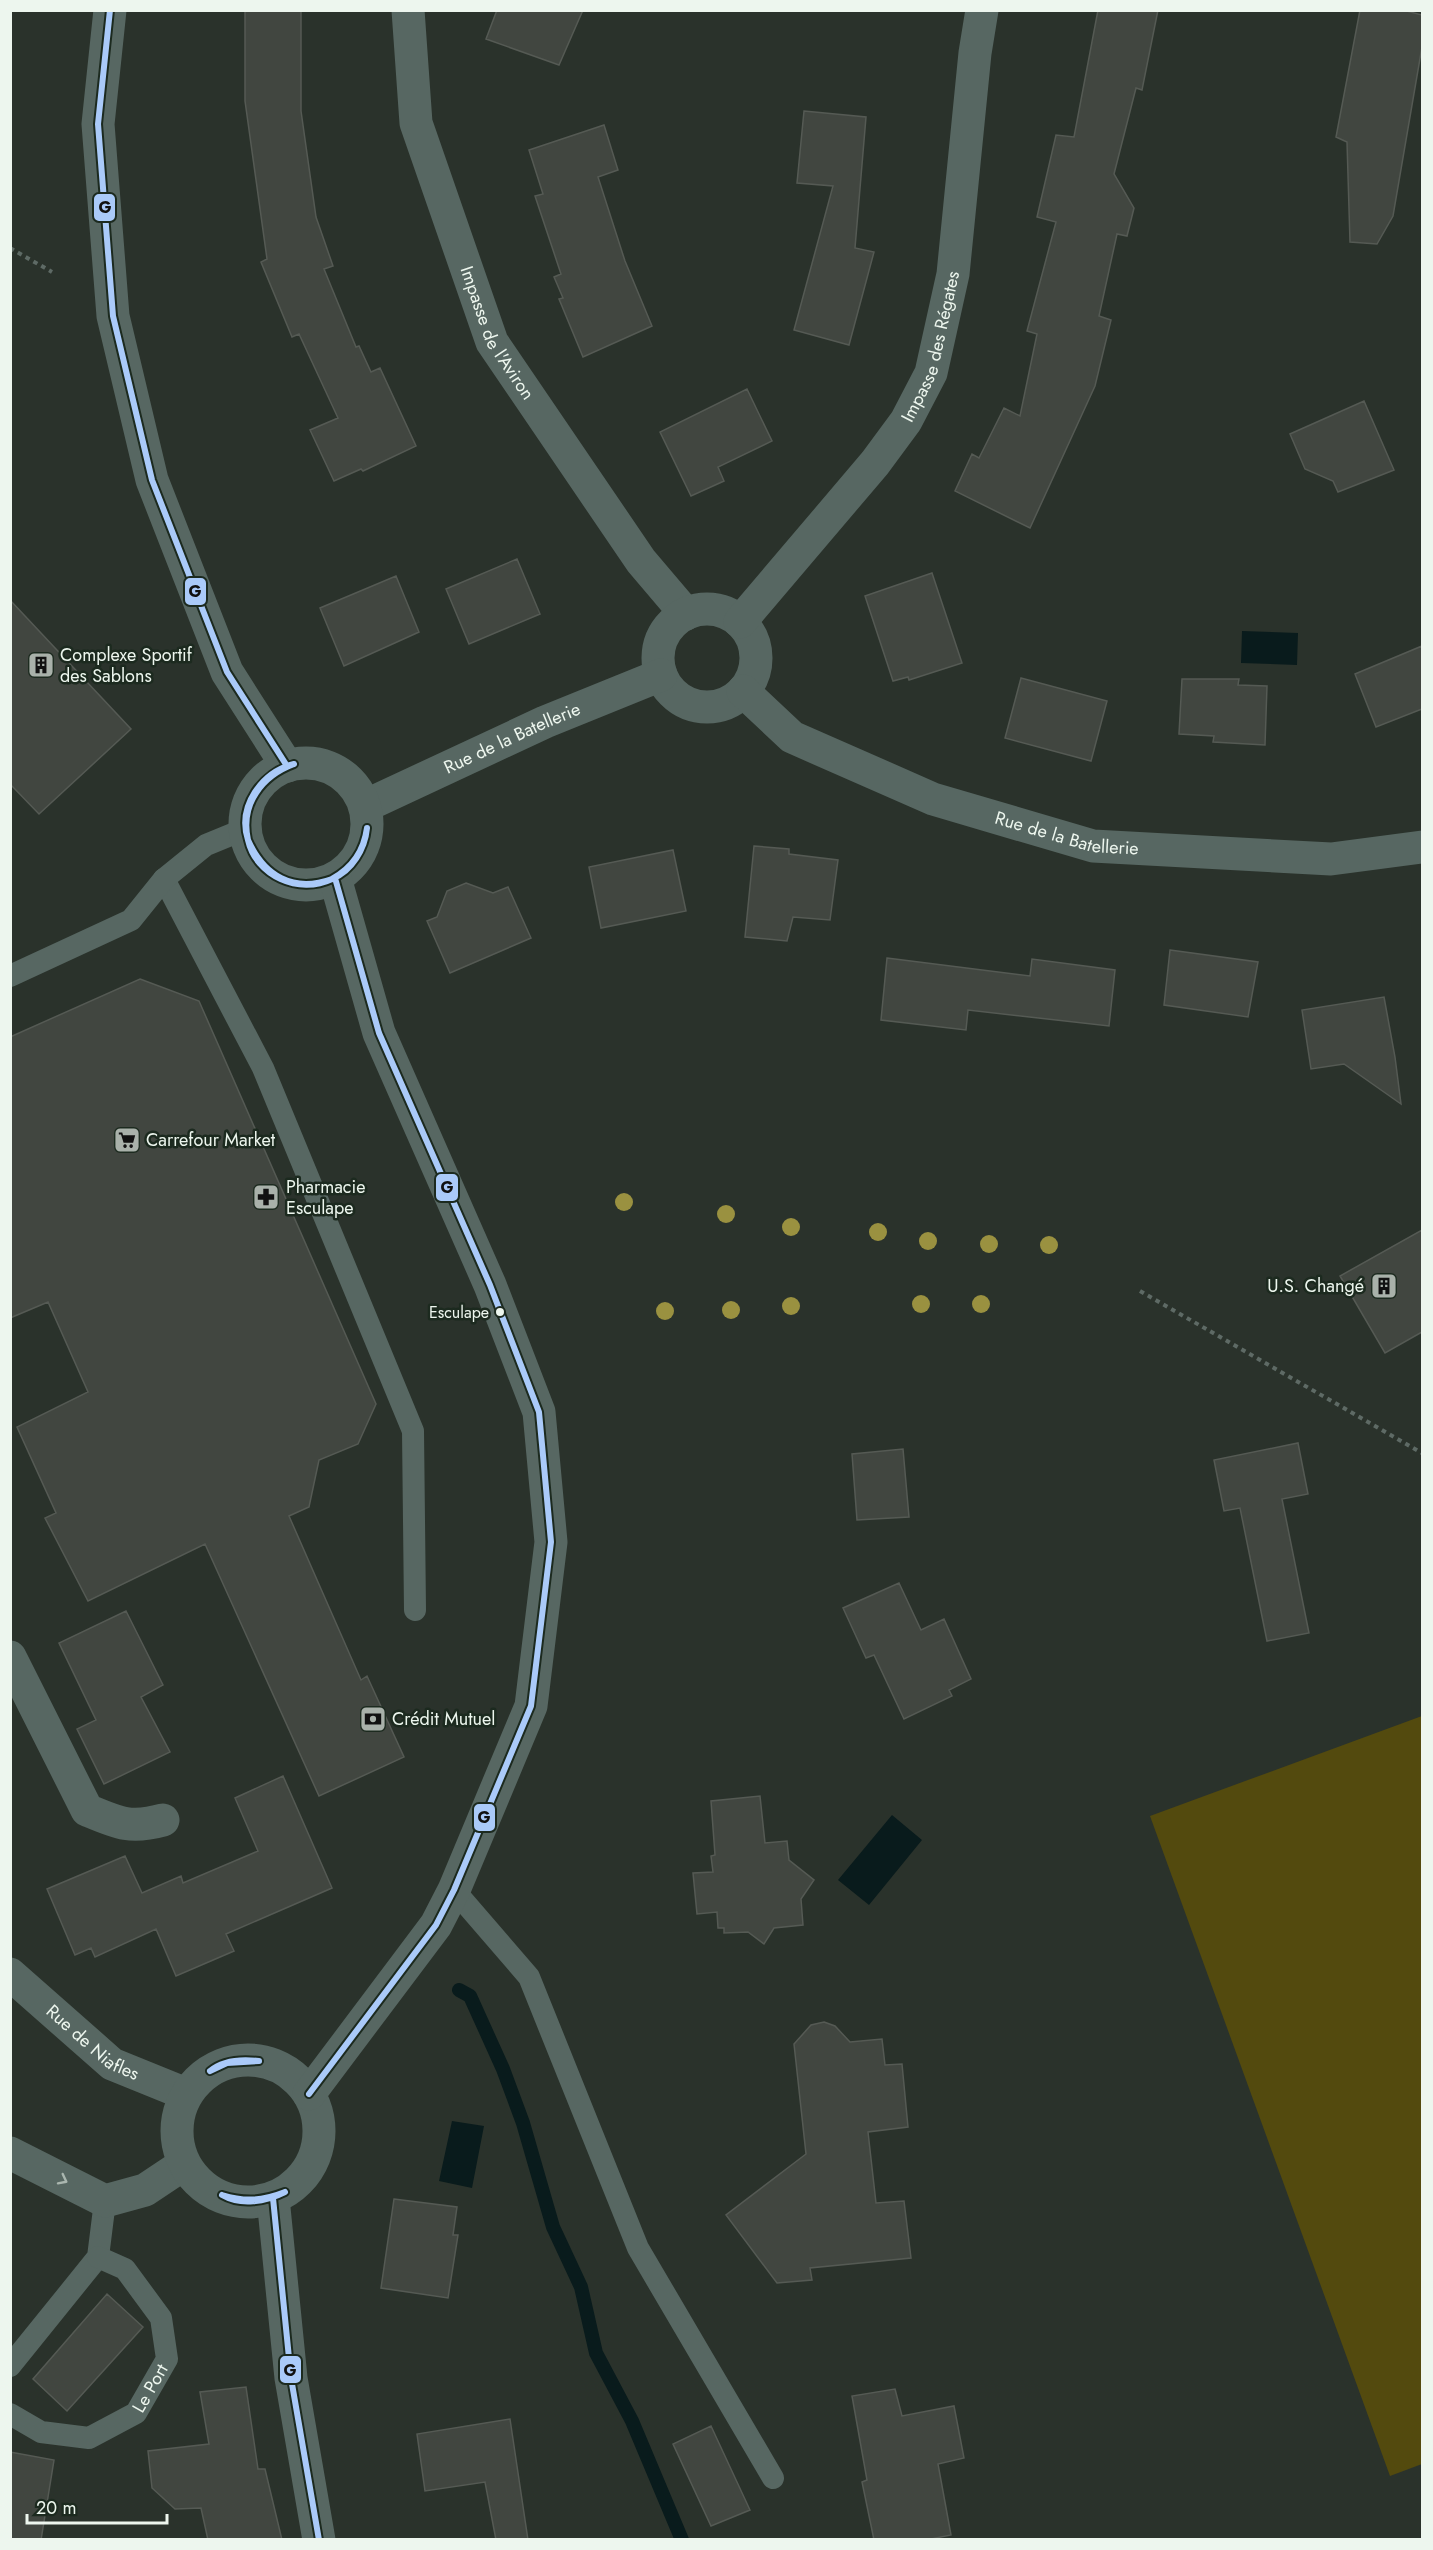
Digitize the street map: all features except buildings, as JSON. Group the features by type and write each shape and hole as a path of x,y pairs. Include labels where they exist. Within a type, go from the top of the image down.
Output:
{"street":[{"path":"110,10 98,124 116,327 152,480 227,672 287,766"},
{"name":"Impasse de l'Aviron","path":"408,10 416,123 492,342 641,561 686,614"},
{"name":"Impasse des Régates","path":"740,622 875,463 906,421 931,373 953,274 975,53 982,10"},
{"path":"714,609 740,622 750,634 755,649 755,664 751,679 743,692 730,701 713,706 697,706 682,700 669,690 661,675 658,661 659,646 674,621 686,614 714,609"},
{"name":"Rue de la Batellerie","path":"365,806 545,722 661,675"},
{"name":"Rue de la Batellerie","path":"743,692 792,737 933,799 1093,846 1331,859 1422,847"},
{"path":"306,763 325,766 342,775 356,789 365,806 367,827 363,847 351,865 335,878 316,884 296,884 278,878 261,866 250,849 246,830 246,810 255,790 269,775 287,766 306,763"},
{"path":"309,2094 436,1925 454,1890 531,1706 551,1542 539,1412 490,1285 379,1032 335,878"},
{"path":"10,1657 87,1810 122,1825 149,1824 163,1820"},
{"name":"Rue de Niafles","path":"10,1974 112,2064 186,2094"},
{"path":"248,2059 271,2063 293,2075 309,2094 317,2113 319,2133 315,2154 306,2173 291,2187 273,2198 253,2202 222,2197 196,2180 184,2164 177,2141 178,2117 186,2094 202,2076 224,2063 248,2059"},
{"path":"10,2153 105,2201 146,2190 184,2164"},
{"path":"273,2198 291,2378 319,2540"}],"lane":[{"path":"10,976 131,920 164,879 207,845 246,830"},
{"path":"164,879 262,1068 413,1431 415,1610"},
{"path":"454,1890 529,1977 638,2248 773,2478"},
{"path":"10,2366 98,2257 105,2201"},
{"name":"Le Port","path":"10,2414 41,2432 89,2438 136,2413 167,2359 161,2318 125,2269 98,2257"}],"path":[{"path":"10,248 52,272"},
{"path":"1140,1291 1422,1454"}],"shaded area":[{"path":"1242,631 1298,633 1297,665 1241,663"},
{"path":"1422,1716 1422,2464 1390,2476 1150,1816"},
{"path":"892,1815 922,1840 869,1905 838,1880"},
{"path":"452,2121 484,2126 472,2188 439,2181"}],"waterway":[{"path":"459,1990 470,1996 503,2069 523,2123 553,2227 581,2287 596,2353 632,2421 682,2540"}],"transit line":[{"name":"G","path":"110,10 98,124 113,316 152,480 227,672 287,766"},
{"name":"G","path":"248,840 246,815 255,792 272,774 294,764"},
{"name":"G","path":"248,840 247,815 256,793 272,776 294,764"},
{"name":"G","path":"332,879 356,858 367,828"},
{"name":"G","path":"332,879 346,871 356,858 364,844 367,828"},
{"name":"G","path":"248,840 262,863 281,878 305,884 332,879"},
{"name":"G","path":"248,840 260,864 281,879 306,885 332,879"},
{"name":"G","path":"309,2094 436,1925 454,1890 531,1706 551,1542 539,1412 490,1285 379,1033 335,878"},
{"name":"G","path":"210,2071 233,2061 259,2061"},
{"name":"G","path":"210,2071 227,2063 259,2061"},
{"name":"G","path":"222,2195 254,2200 285,2192"},
{"name":"G","path":"222,2195 245,2202 269,2198 285,2192"},
{"name":"G","path":"273,2198 291,2378 319,2540"}],"place":[{"name":"Complexe Sportif des Sablons","path":"41,665"},
{"name":"Carrefour Market","path":"127,1140"},
{"name":"Pharmacie Esculape","path":"266,1197"},
{"name":"U.S. Changé","path":"1384,1286"},
{"name":"Esculape","path":"500,1312"},
{"name":"Crédit Mutuel","path":"373,1719"}]}
